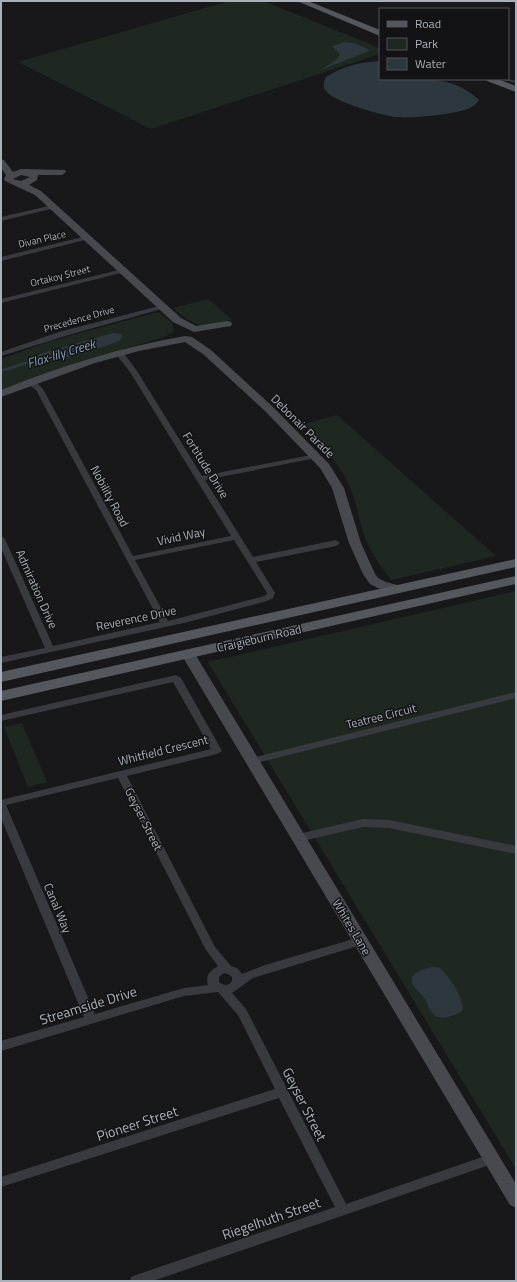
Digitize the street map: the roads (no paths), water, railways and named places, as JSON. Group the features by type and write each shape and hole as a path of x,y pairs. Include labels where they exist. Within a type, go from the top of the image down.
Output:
{"main road":[{"path":"301,1 379,33"},
{"path":"495,80 509,83"},
{"name":"Craigieburn Road","path":"1,677 516,563"},
{"name":"Craigieburn Road","path":"1,696 516,580"}],"street":[{"path":"3,163 29,176 38,193"},
{"path":"3,163 9,180 38,193 177,320 198,332"},
{"path":"9,180 29,176"},
{"path":"9,180 29,176"},
{"path":"1,219 53,207"},
{"name":"Divan Place","path":"1,259 87,238"},
{"name":"Ortakoy Street","path":"1,301 123,271"},
{"name":"Precedence Drive","path":"1,354 68,332 163,307"},
{"path":"177,320 183,336"},
{"path":"1,394 75,366 183,336 188,328 198,332 230,324"},
{"name":"Debonair Parade","path":"198,332 206,352"},
{"name":"Debonair Parade","path":"183,336 206,352 284,424 316,456 330,474 338,488 355,543 374,581"},
{"name":"Fortitude Drive","path":"119,353 130,366 270,591"},
{"name":"Nobility Road","path":"31,382 39,389 166,624"},
{"path":"200,479 316,456"},
{"name":"Vivid Way","path":"130,559 237,537"},
{"name":"Admiration Drive","path":"1,539 50,649"},
{"path":"252,560 336,543"},
{"path":"366,596 374,589 374,581 386,587 397,589"},
{"name":"Reverence Drive","path":"1,660 166,624 264,599 270,596 270,591"},
{"name":"Whites Lane","path":"188,654 516,1200"},
{"name":"Whitfield Crescent","path":"1,718 176,678 217,751 1,803"},
{"name":"Teatree Circuit","path":"252,761 516,695"},
{"name":"Geyser Street","path":"121,774 211,950 230,970"},
{"name":"Canal Way","path":"1,806 91,1019"},
{"path":"298,838 363,823 389,824 516,850"},
{"path":"269,968 230,970 214,975 213,983 220,989 230,989 249,975 360,941"},
{"name":"Geyser Street","path":"211,950 214,975"},
{"path":"230,970 238,976 237,984"},
{"name":"Streamside Drive","path":"184,992 214,975"},
{"name":"Geyser Street","path":"237,984 242,1012 342,1209"},
{"name":"Geyser Street","path":"220,989 242,1012"},
{"name":"Streamside Drive","path":"1,1046 184,992 220,989"},
{"name":"Pioneer Street","path":"1,1182 282,1092"},
{"name":"Riegelhuth Street","path":"136,1281 491,1159"}],"water":[{"path":"344,42 354,43 368,49 369,51 321,70 337,59 340,54 332,46"},
{"path":"379,61 379,80 445,81 468,91 479,100 472,107 453,113 411,117 390,116 359,108 338,100 324,88 326,77 332,73 352,65"},
{"path":"113,333 123,336 119,341 74,356 43,361 37,359 38,355 43,353"},
{"path":"432,967 438,967 448,977 462,1001 462,1011 442,1018 434,1015 424,997 414,987 412,978 414,975 420,971"}],"waterway":[{"name":"Flax-lily Creek","path":"1,371 41,358"}]}
